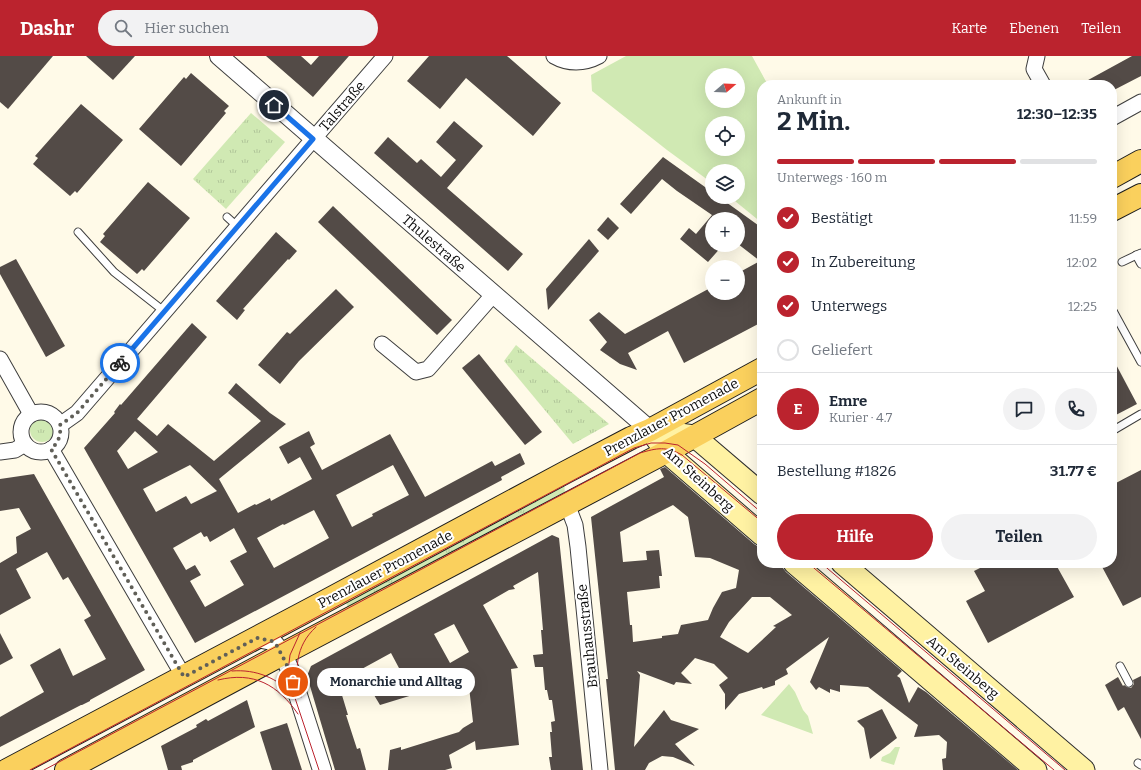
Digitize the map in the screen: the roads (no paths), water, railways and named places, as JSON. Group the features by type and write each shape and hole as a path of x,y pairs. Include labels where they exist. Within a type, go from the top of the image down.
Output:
{"main road":[{"path":"1117,174 1141,161"},
{"path":"1117,207 1141,195"},
{"name":"Prenzlauer Promenade","path":"8,770 572,468 650,430 757,372"},
{"name":"Prenzlauer Promenade","path":"66,770 666,452 757,401"},
{"name":"Am Steinberg","path":"650,430 694,436 757,490"},
{"name":"Am Steinberg","path":"650,430 666,452 757,531"},
{"path":"800,568 1036,770"},
{"name":"Am Steinberg","path":"848,568 1084,770"}],"street":[{"name":"Thulestraße","path":"219,56 650,430"},
{"name":"Talstraße","path":"60,425 77,413 165,312 232,222 313,139 385,56"},
{"path":"554,56 576,63 599,56"},
{"path":"1037,56 1034,69 1040,80"},
{"path":"1117,115 1141,102"},
{"path":"382,344 416,372 428,369 493,295"},
{"path":"0,359 31,414"},
{"path":"45,412 51,414 60,425 60,438 51,449 44,452 30,449 25,444 22,437 22,424 31,414 45,412"},
{"path":"0,452 15,450 25,444"},
{"path":"51,449 184,677"},
{"name":"Brauhausstraße","path":"567,504 575,525 600,770"},
{"path":"257,638 272,641 283,654 290,670 322,770"}],"lane":[{"path":"78,232 114,272 165,312"},
{"path":"1122,262 1139,254 1141,264"},
{"path":"1117,318 1141,362"},
{"path":"1117,428 1141,414"},
{"path":"1120,666 1129,683"}],"tram line":[{"path":"30,770 634,448 651,443 678,445 705,464 757,509"},
{"path":"44,770 640,453 651,450 666,449 682,455 757,518"},
{"path":"814,568 1054,770"},
{"path":"827,568 1065,770"},
{"path":"301,697 297,678 298,659 304,642 316,627"},
{"path":"300,633 290,655 288,671 291,686 319,770"},
{"path":"232,671 258,673 266,676 281,684 294,696"},
{"path":"218,680 243,677 264,683 282,695 298,714"}],"place":[{"name":"Monarchie und Alltag","path":"293,682"}]}
